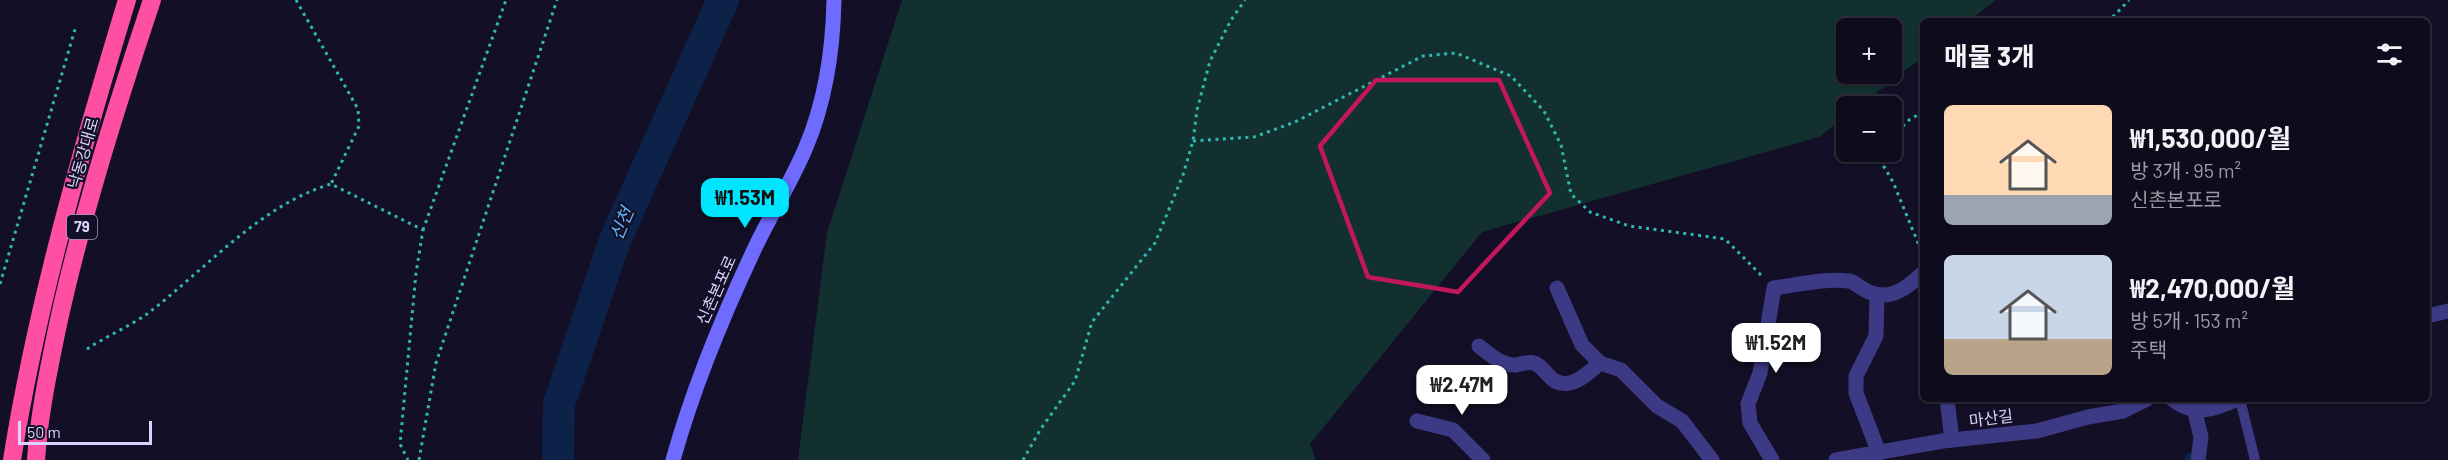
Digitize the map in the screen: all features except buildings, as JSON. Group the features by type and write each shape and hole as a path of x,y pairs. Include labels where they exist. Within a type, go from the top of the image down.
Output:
{"highway":[{"name":"낙동강대로","path":"12,460 20,408 68,197 127,0"},
{"name":"낙동강대로","path":"36,460 39,416 68,279 116,108 152,0"}],"main road":[{"name":"신촌본포로","path":"673,460 712,342 762,233 806,146 818,112 827,66 834,0"}],"street":[{"path":"1772,460 1750,423 1748,404 1760,374 1774,288 1824,281 1852,281 1877,296 1891,295 1907,288 1920,276"},
{"path":"1557,288 1582,345 1600,363 1621,370 1657,406 1682,422 1712,460"},
{"path":"1877,296 1876,336 1856,376 1856,393 1879,453"},
{"path":"2430,315 2448,311"},
{"path":"1479,346 1496,359 1514,365 1531,362 1542,367 1555,381 1569,383 1581,379 1600,363"},
{"path":"1947,402 1952,440"},
{"name":"마산길","path":"1836,460 1952,440 2037,431 2088,417 2122,411 2141,402"},
{"path":"2176,402 2194,409 2214,410 2232,402"},
{"path":"2194,409 2201,437 2198,460"},
{"path":"1417,421 1453,430 1483,460"}],"lane":[{"path":"2240,402 2255,460"}],"path":[{"path":"296,0 358,110 359,126 331,184"},
{"path":"408,460 400,444 416,273 423,230 506,0"},
{"path":"419,460 436,363 557,0"},
{"path":"1023,460 1040,430 1075,381 1092,322 1155,243 1183,175 1193,141 1197,110 1210,61 1231,20 1245,0"},
{"path":"2108,18 2114,16 2129,0"},
{"path":"0,284 76,26"},
{"path":"1193,141 1254,137 1296,122 1423,56 1456,53 1510,76 1544,111 1561,145 1571,194 1590,212 1629,226 1725,239 1774,288"},
{"path":"1902,127 1920,114"},
{"path":"1881,162 1893,182 1920,248"},
{"path":"87,349 145,315 234,239 308,191 331,184 423,230"}],"highlighted area":[{"path":"1376,80 1499,80 1550,193 1458,292 1368,277 1320,146"}],"green space":[{"path":"902,0 1996,0 1973,18 1920,18 1920,59 1902,73 1902,18 1836,18 1836,84 1888,84 1872,96 1836,96 1836,124 1819,137 1482,232 1310,444 1316,460 798,460 827,233"}],"waterway":[{"name":"신천","path":"558,460 559,404 615,240 723,0"},
{"path":"2187,460 2189,455"}]}
